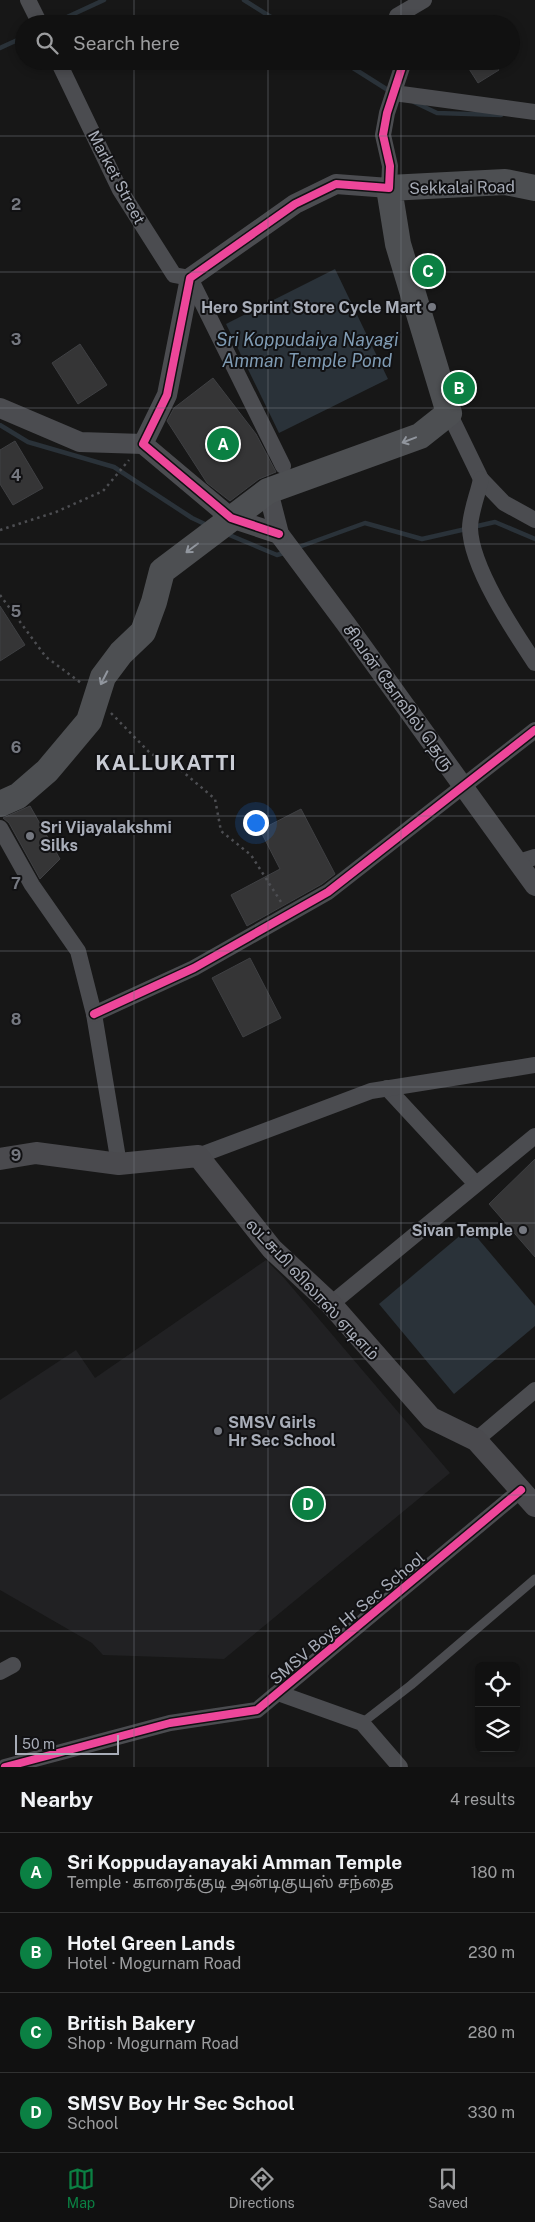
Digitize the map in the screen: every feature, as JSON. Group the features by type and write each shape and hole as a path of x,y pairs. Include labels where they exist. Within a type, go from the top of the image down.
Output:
{"main road":[{"name":"Sekkalai Road","path":"390,188 505,182 535,188"},
{"path":"0,804 18,796 47,771 89,721 103,677 121,653 143,632 154,602 162,571 268,491 420,436 449,413 398,244 390,188"},
{"path":"0,1159 36,1153 119,1164 198,1156"},
{"name":"லட்சுமி விலாஸ் ஏடிஎம்","path":"198,1156 272,1249 330,1304 431,1418 476,1440"},
{"path":"476,1440 529,1495"}],"street":[{"path":"28,0 36,15"},
{"path":"396,13 424,0"},
{"name":"Market Street","path":"62,70 120,190 174,275 190,278"},
{"path":"143,444 167,396 190,278 295,204 336,184 390,188 390,166 383,135 401,70"},
{"path":"394,94 533,110"},
{"path":"190,278 283,466"},
{"path":"0,408 80,442 143,444 230,518 279,534"},
{"path":"449,413 481,479 504,503 533,516"},
{"path":"481,479 470,527 476,561 517,636 535,663"},
{"path":"268,491 279,534"},
{"name":"சிவன் கோவில் தெரு","path":"279,534 465,787 527,859 535,886"},
{"path":"94,1014 194,968 328,892 465,787 535,730"},
{"path":"0,828 32,885 78,951 94,1014 119,1164"},
{"path":"198,1156 372,1090 535,1065"},
{"path":"387,1088 476,1184"},
{"path":"330,1304 535,1136"},
{"path":"476,1440 535,1390"},
{"name":"SMSV Boys Hr Sec School","path":"5,1767 170,1722 257,1710 529,1495"},
{"path":"278,1693 362,1723 400,1767"}],"lane":[{"path":"362,1723 411,1685 535,1579"}],"path":[{"path":"0,530 56,512 104,491 143,444"},
{"path":"0,595 46,657 81,683 150,754 182,771 215,799 221,831 251,855 289,914"}],"shaded area":[{"path":"266,1260 284,1278 450,1473 224,1659 103,1655 92,1643 0,1590 0,1400 76,1350 95,1378"}],"water":[{"name":"Sri Koppudaiya Nayagi Amman Temple Pond","path":"335,269 388,379 279,433 226,324"},
{"path":"469,1228 535,1306 535,1326 454,1394 379,1304"}],"building":[{"path":"470,70 499,70 478,83"},
{"path":"80,344 107,385 78,404 52,363"},
{"path":"213,378 256,434 276,472 259,479 230,501 207,483 167,421 174,408"},
{"path":"15,441 43,488 13,505 0,484 0,450"},
{"path":"0,606 25,645 0,661"},
{"name":"Sri Vijayalakshmi Silks","path":"30,806 60,859 40,879 9,823 3,818"},
{"path":"301,809 335,874 322,884 247,926 231,895 280,869 260,830"},
{"path":"250,958 281,1018 243,1037 212,978"},
{"name":"Sivan Temple","path":"535,1159 535,1257 489,1204"}],"waterway":[{"path":"72,15 104,0"},
{"path":"244,0 268,15"},
{"path":"0,48 15,41"},
{"path":"356,70 391,92"},
{"path":"414,102 437,113 501,115"},
{"path":"0,425 28,442 114,467 192,518 209,526"},
{"path":"473,527 495,522 535,539"},
{"path":"296,548 365,523 422,539 466,529"},
{"path":"227,534 277,555 287,552"}],"cycle path":[{"path":"279,534 231,518 143,444 167,395 190,278 295,204 336,184 389,188 390,166 383,135 387,113 401,70"},
{"path":"94,1014 194,968 328,892 535,730"},
{"path":"5,1767 170,1723 257,1710 521,1490"}],"place":[{"name":"British Bakery","path":"428,271"},
{"name":"Hero Sprint Store Cycle Mart","path":"432,307"},
{"name":"Hotel Green Lands","path":"459,388"},
{"name":"Sri Koppudayanayaki Amman Temple","path":"223,444"},
{"name":"Sri Vijayalakshmi Silks","path":"30,836"},
{"name":"Sivan Temple","path":"523,1230"},
{"name":"SMSV Girls Hr Sec School","path":"218,1431"},
{"name":"SMSV Boy Hr Sec School","path":"308,1504"}],"district":[{"name":"KALLUKATTI","path":"166,763"}]}
